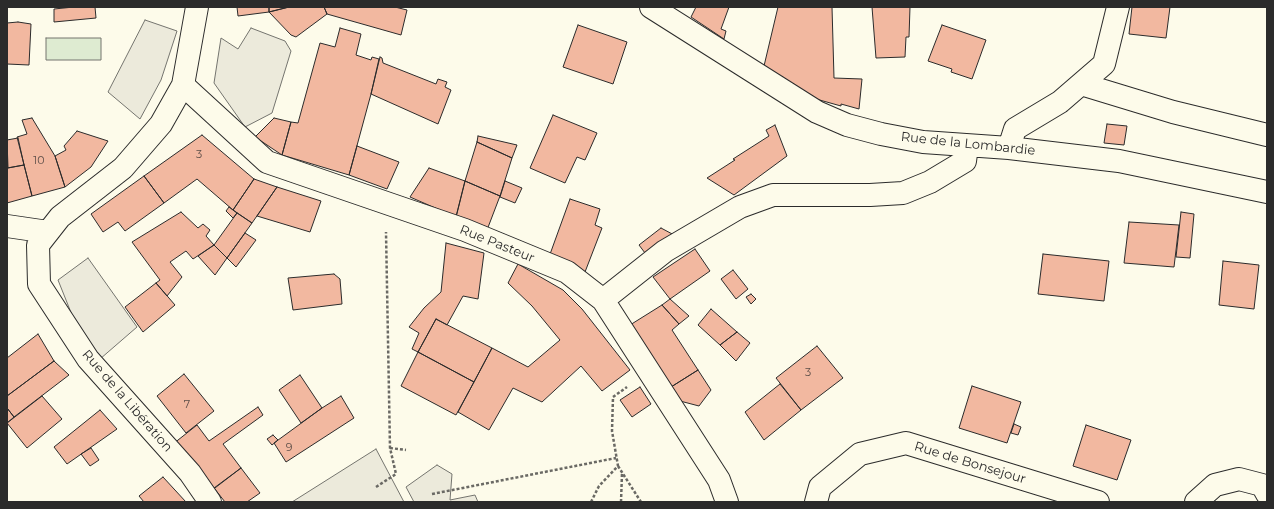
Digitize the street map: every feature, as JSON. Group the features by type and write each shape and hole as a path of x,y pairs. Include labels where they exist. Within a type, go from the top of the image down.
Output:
{"street":[{"name":"Rue de la Libération","path":"197,7 183,85 162,124 124,168 60,217 38,245 39,284 88,359 190,473 210,502"},
{"name":"Rue de la Lombardie","path":"651,7 817,112 847,125 881,134 924,142 1009,148 1119,161 1267,192"},
{"path":"1009,148 1016,129 1060,102 1104,64 1118,7"},
{"path":"1081,84 1173,112 1267,134"},
{"name":"Rue Pasteur","path":"183,85 267,162 465,230 567,272 603,300 718,480 727,502"},
{"path":"603,300 665,251 740,207 774,195 870,195 902,193 930,182 965,160 967,146"},
{"path":"7,226 48,232"},
{"name":"Rue de Bonsejour","path":"816,502 820,487 860,454 906,444 1098,502"},
{"path":"1196,502 1215,485 1239,480 1262,485 1267,494"}],"path":[{"path":"376,487 396,474 390,448 386,203"},
{"path":"641,502 618,466 612,432 613,397 649,370"},
{"path":"390,448 406,450"},
{"path":"432,494 616,458"},
{"path":"591,502 599,486 618,466"},
{"path":"621,502 622,473"}],"green space":[{"path":"46,38 101,38 101,60 46,60"}],"shaded area":[{"path":"145,20 177,31 161,80 140,119 108,92"},
{"path":"251,28 285,41 291,51 272,113 245,127 214,83 221,38 238,49"},
{"path":"88,258 137,327 100,359 78,330 58,280"},
{"path":"376,449 404,502 292,502"},
{"path":"437,465 452,474 450,500 475,495 478,502 414,502 406,487"}],"building":[{"path":"95,7 96,18 54,22 54,9"},
{"path":"237,7 269,7 269,12 238,16"},
{"path":"269,7 289,7 269,12"},
{"path":"289,7 324,7 327,14 296,37 291,35 269,12"},
{"path":"324,7 395,7 407,10 401,35 327,14"},
{"path":"696,7 729,7 721,29 726,31 724,39 691,17"},
{"path":"778,7 832,7 834,78 862,79 859,109 816,99 764,66"},
{"path":"872,7 910,7 909,37 906,37 905,57 876,58"},
{"path":"1132,7 1170,7 1166,38 1129,34"},
{"path":"18,22 31,24 29,65 7,64 7,23"},
{"path":"578,25 627,42 613,84 563,67"},
{"path":"942,25 986,40 972,79 951,72 952,69 928,61"},
{"path":"340,28 361,34 356,55 371,60 372,57 379,59 349,175 282,155 291,122 298,123 320,43 335,47"},
{"path":"380,57 382,58 383,63 436,84 438,79 447,82 445,87 451,90 438,124 371,94"},
{"path":"553,115 597,133 585,160 577,157 565,183 530,168"},
{"path":"32,118 55,156 65,187 32,196 17,137 27,134 22,120"},
{"path":"274,118 291,122 282,155 255,137"},
{"path":"1107,124 1127,126 1124,145 1104,143"},
{"path":"775,125 787,156 734,195 707,178 769,136 766,130"},
{"path":"77,131 108,141 91,167 65,187 55,156 66,150 64,146"},
{"path":"202,135 254,179 233,210 197,179 164,203 144,176"},
{"path":"478,136 517,145 512,158 477,142"},
{"path":"18,138 24,165 8,168 7,140"},
{"path":"477,142 512,158 500,196 465,181"},
{"path":"357,146 399,162 387,189 349,175"},
{"path":"24,165 32,196 7,203 7,168"},
{"path":"429,168 465,181 456,217 410,197"},
{"path":"144,176 164,203 125,231 118,222 103,232 91,214"},
{"path":"254,179 277,187 252,223 233,210"},
{"path":"465,181 500,196 487,230 456,217"},
{"path":"505,181 522,188 515,203 500,197"},
{"path":"277,187 321,201 310,232 257,216"},
{"path":"570,199 600,209 595,225 602,228 585,272 549,257"},
{"path":"229,207 237,213 233,218 226,211"},
{"path":"181,212 198,228 203,224 210,230 206,236 214,245 193,259 186,251 170,262 182,277 167,296 156,283 160,280 132,242"},
{"path":"1181,212 1194,214 1190,258 1176,257"},
{"path":"237,213 252,223 227,258 214,245"},
{"path":"1129,222 1179,225 1174,267 1124,263"},
{"path":"661,228 676,236 648,257 639,245"},
{"path":"245,233 256,240 236,267 227,258"},
{"path":"446,243 484,253 478,299 463,296 447,325 436,319 418,352 412,349 419,333 409,327 424,308 441,292"},
{"path":"214,245 227,258 215,275 198,256"},
{"path":"695,249 710,271 670,299 653,277"},
{"path":"1043,254 1109,261 1104,301 1038,294"},
{"path":"1223,261 1259,265 1254,309 1219,305"},
{"path":"518,264 563,290 582,309 630,370 602,391 581,366 542,402 513,388 489,430 458,412 492,348 528,367 560,340 532,306 508,283"},
{"path":"733,270 748,289 736,299 721,279"},
{"path":"334,274 340,279 342,304 293,310 288,278"},
{"path":"156,283 175,305 143,332 125,307"},
{"path":"751,294 756,299 751,304 746,297"},
{"path":"670,299 689,316 679,324 662,305"},
{"path":"662,305 679,324 672,330 698,370 671,387 630,325"},
{"path":"711,309 737,332 720,345 698,325"},
{"path":"436,319 492,348 474,382 418,352"},
{"path":"737,332 750,343 736,361 720,345"},
{"path":"38,334 54,361 7,396 7,358"},
{"path":"817,346 843,378 801,410 776,378"},
{"path":"418,352 474,382 456,415 401,386"},
{"path":"54,361 69,375 14,417 7,408 7,396"},
{"path":"698,370 711,390 699,406 680,401 671,387"},
{"path":"184,374 214,411 186,433 157,396"},
{"path":"300,375 322,408 301,423 279,390"},
{"path":"780,384 801,410 764,440 745,412"},
{"path":"972,386 1021,402 1007,443 959,428"},
{"path":"640,387 651,404 632,417 620,400"},
{"path":"42,396 62,419 27,448 7,423"},
{"path":"341,396 354,418 286,462 274,443"},
{"path":"258,407 263,415 223,444 241,468 211,491 173,444 197,425 209,441"},
{"path":"7,408 14,417 7,423"},
{"path":"100,410 117,429 67,464 54,447"},
{"path":"1014,424 1021,427 1018,435 1011,433"},
{"path":"1086,425 1131,440 1117,480 1073,466"},
{"path":"273,435 278,440 272,445 267,439"},
{"path":"91,448 99,460 90,466 81,454"},
{"path":"241,468 260,493 247,502 225,502 214,488"},
{"path":"163,477 186,502 144,502 139,496"}]}
